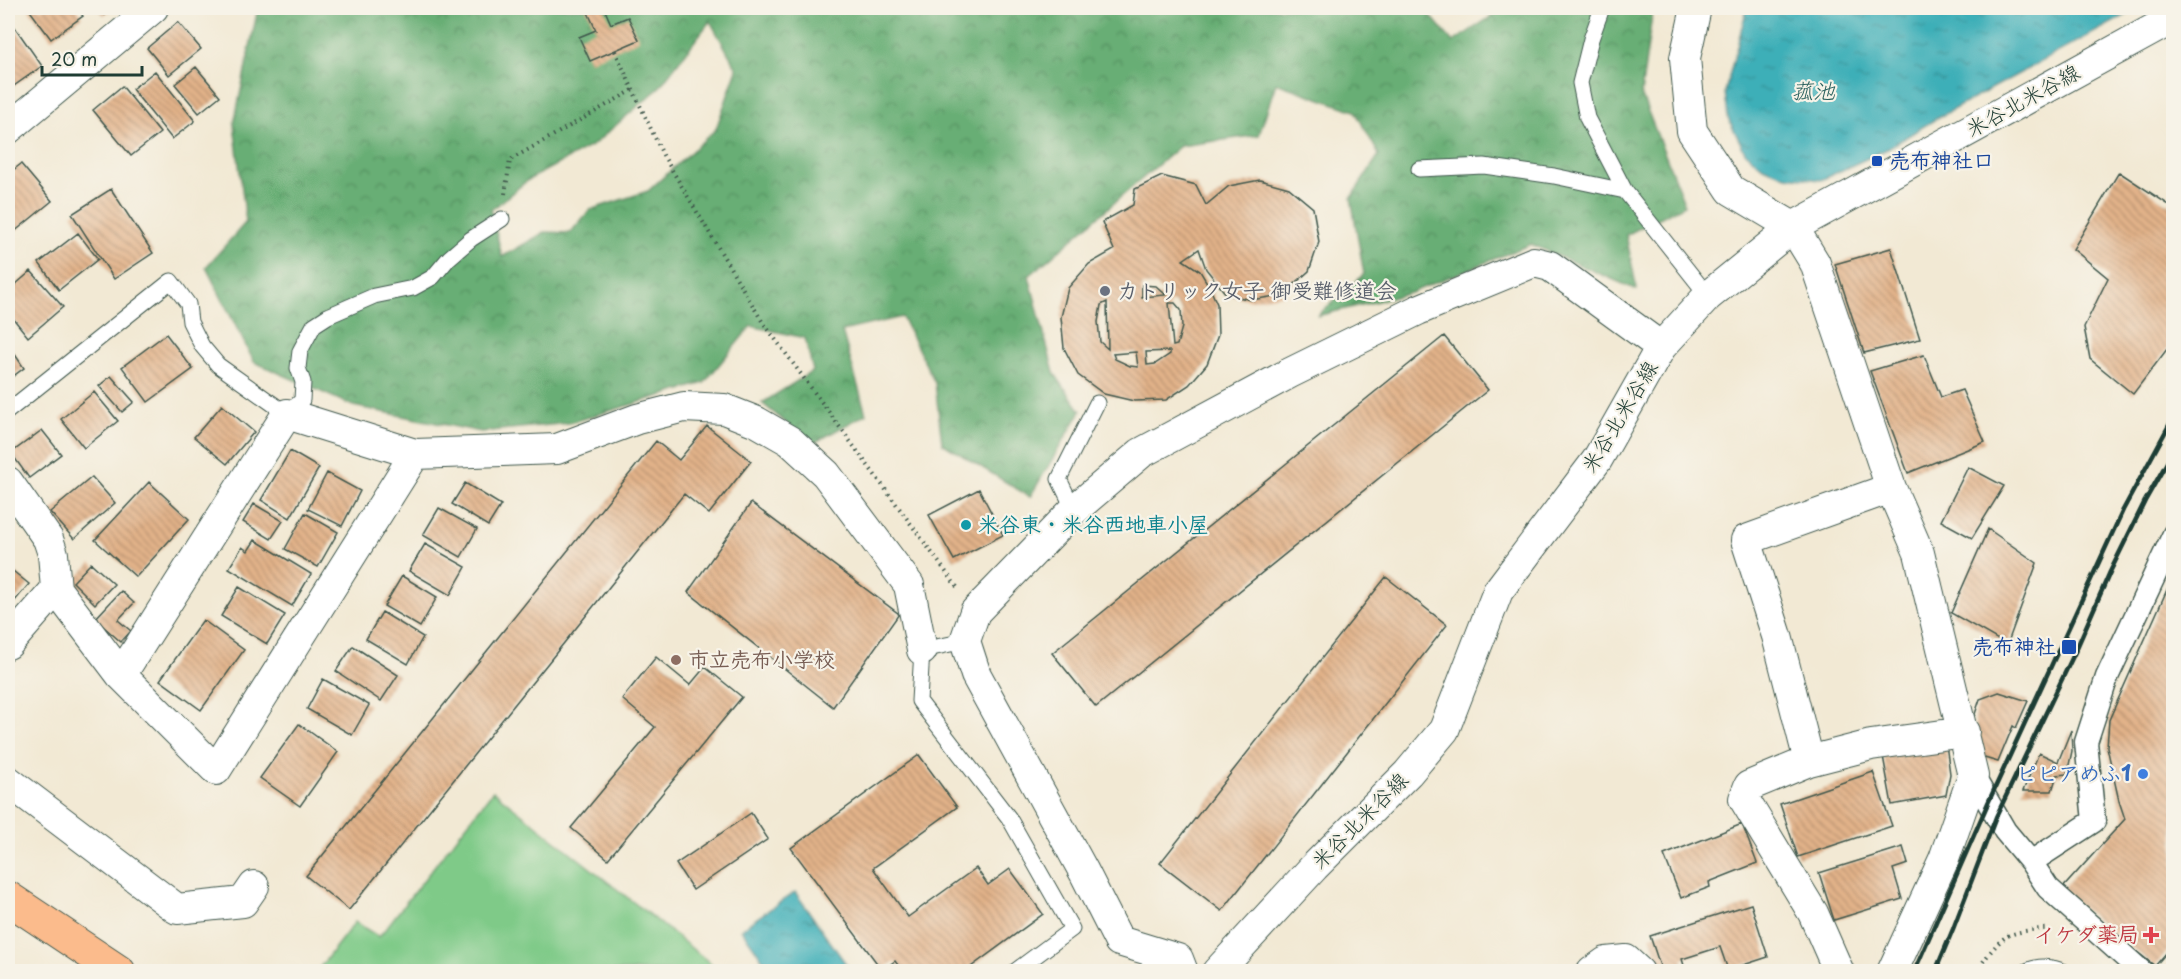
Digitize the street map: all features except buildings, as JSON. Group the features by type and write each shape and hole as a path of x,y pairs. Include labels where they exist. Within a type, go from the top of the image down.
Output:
{"highway":[{"path":"8,898 119,972"}],"street":[{"path":"8,129 153,8"},
{"path":"1696,8 1685,58 1692,131 1731,189 1793,227 1815,262 1891,488 1919,553 1973,776 2005,831 2031,862 2048,888 2142,972"},
{"name":"米谷北米谷線","path":"1217,972 1314,867 1408,773 1444,730 1498,591 1597,460 1661,346 1708,296 1793,227 2174,18"},
{"path":"1183,972 1178,960 1119,941 1084,872 976,675 965,641 975,612 1074,510 1141,453 1290,373 1418,310 1534,262 1550,266 1661,346"},
{"path":"121,675 287,414 415,454 557,449 637,419 684,407 724,409 758,422 790,441 826,474 909,585 921,650"},
{"path":"8,482 48,539 53,554 56,589 121,675 216,770 415,454"},
{"path":"1809,761 1777,636 1746,540 1891,488"},
{"path":"2031,862 2094,821 2086,742 2107,677 2174,534"},
{"path":"8,644 56,589"},
{"path":"1839,972 1814,913 1744,799 1749,786 1809,761 1871,745 1964,732"},
{"path":"1892,972 1944,859 1973,776"},
{"path":"8,781 177,909 243,902 254,886"},
{"path":"1592,972 1606,962 1626,960 1639,972"}],"lane":[{"path":"1602,8 1591,39 1580,83 1587,118 1625,191 1708,296"},
{"path":"1419,169 1485,166 1554,176 1625,191"},
{"path":"8,411 171,281 188,304 190,322 202,346 218,365 287,414 302,400 303,382 298,368 300,351 314,325 328,316 374,296 413,288 434,277 449,258 471,239 502,219"},
{"path":"1074,510 1059,479 1096,402"},
{"path":"965,641 921,650 920,701 1010,818 1072,929 1014,972"},
{"path":"2025,972 2033,967 2050,967 2065,972"}],"path":[{"path":"615,51 663,155 762,321 975,612"},
{"path":"502,219 510,160 633,90"}],"green space":[{"path":"258,8 1424,8 1453,42 1504,8 1653,8 1641,94 1685,205 1626,235 1637,290 1531,244 1410,293 1317,316 1364,274 1351,198 1379,155 1355,111 1276,83 1259,135 1180,146 1029,276 1054,373 1081,411 1030,497 942,443 935,383 902,317 842,331 866,414 812,444 762,403 813,371 805,338 751,326 704,383 569,423 481,432 353,406 254,362 206,267 246,222 234,124","holes":["710,21 737,69 716,129 648,191 590,210 570,233 545,232 502,257 491,210 528,180 593,145 658,89"]},
{"path":"493,791 719,971 317,971 355,922 379,937"}],"water":[{"name":"菰池","path":"1747,8 2139,8 1934,120 1885,150 1821,180 1786,176 1763,167 1745,152 1728,118 1725,92"},
{"path":"795,892 851,971 771,971 741,929"}],"railway":[{"path":"1914,972 1988,803 2123,510 2174,416"},
{"path":"1935,972 1996,817 2075,652 2110,572 2145,501 2174,450"}],"place":[{"name":"売布神社口","path":"1877,161"},
{"name":"カトリック女子 御受難修道会","path":"1105,291"},
{"name":"米谷東・米谷西地車小屋","path":"966,525"},
{"name":"売布神社","path":"2069,647"},
{"name":"市立売布小学校","path":"676,660"},
{"name":"ピピアめふ1","path":"2143,774"},
{"name":"イケダ薬局","path":"2151,935"}]}
